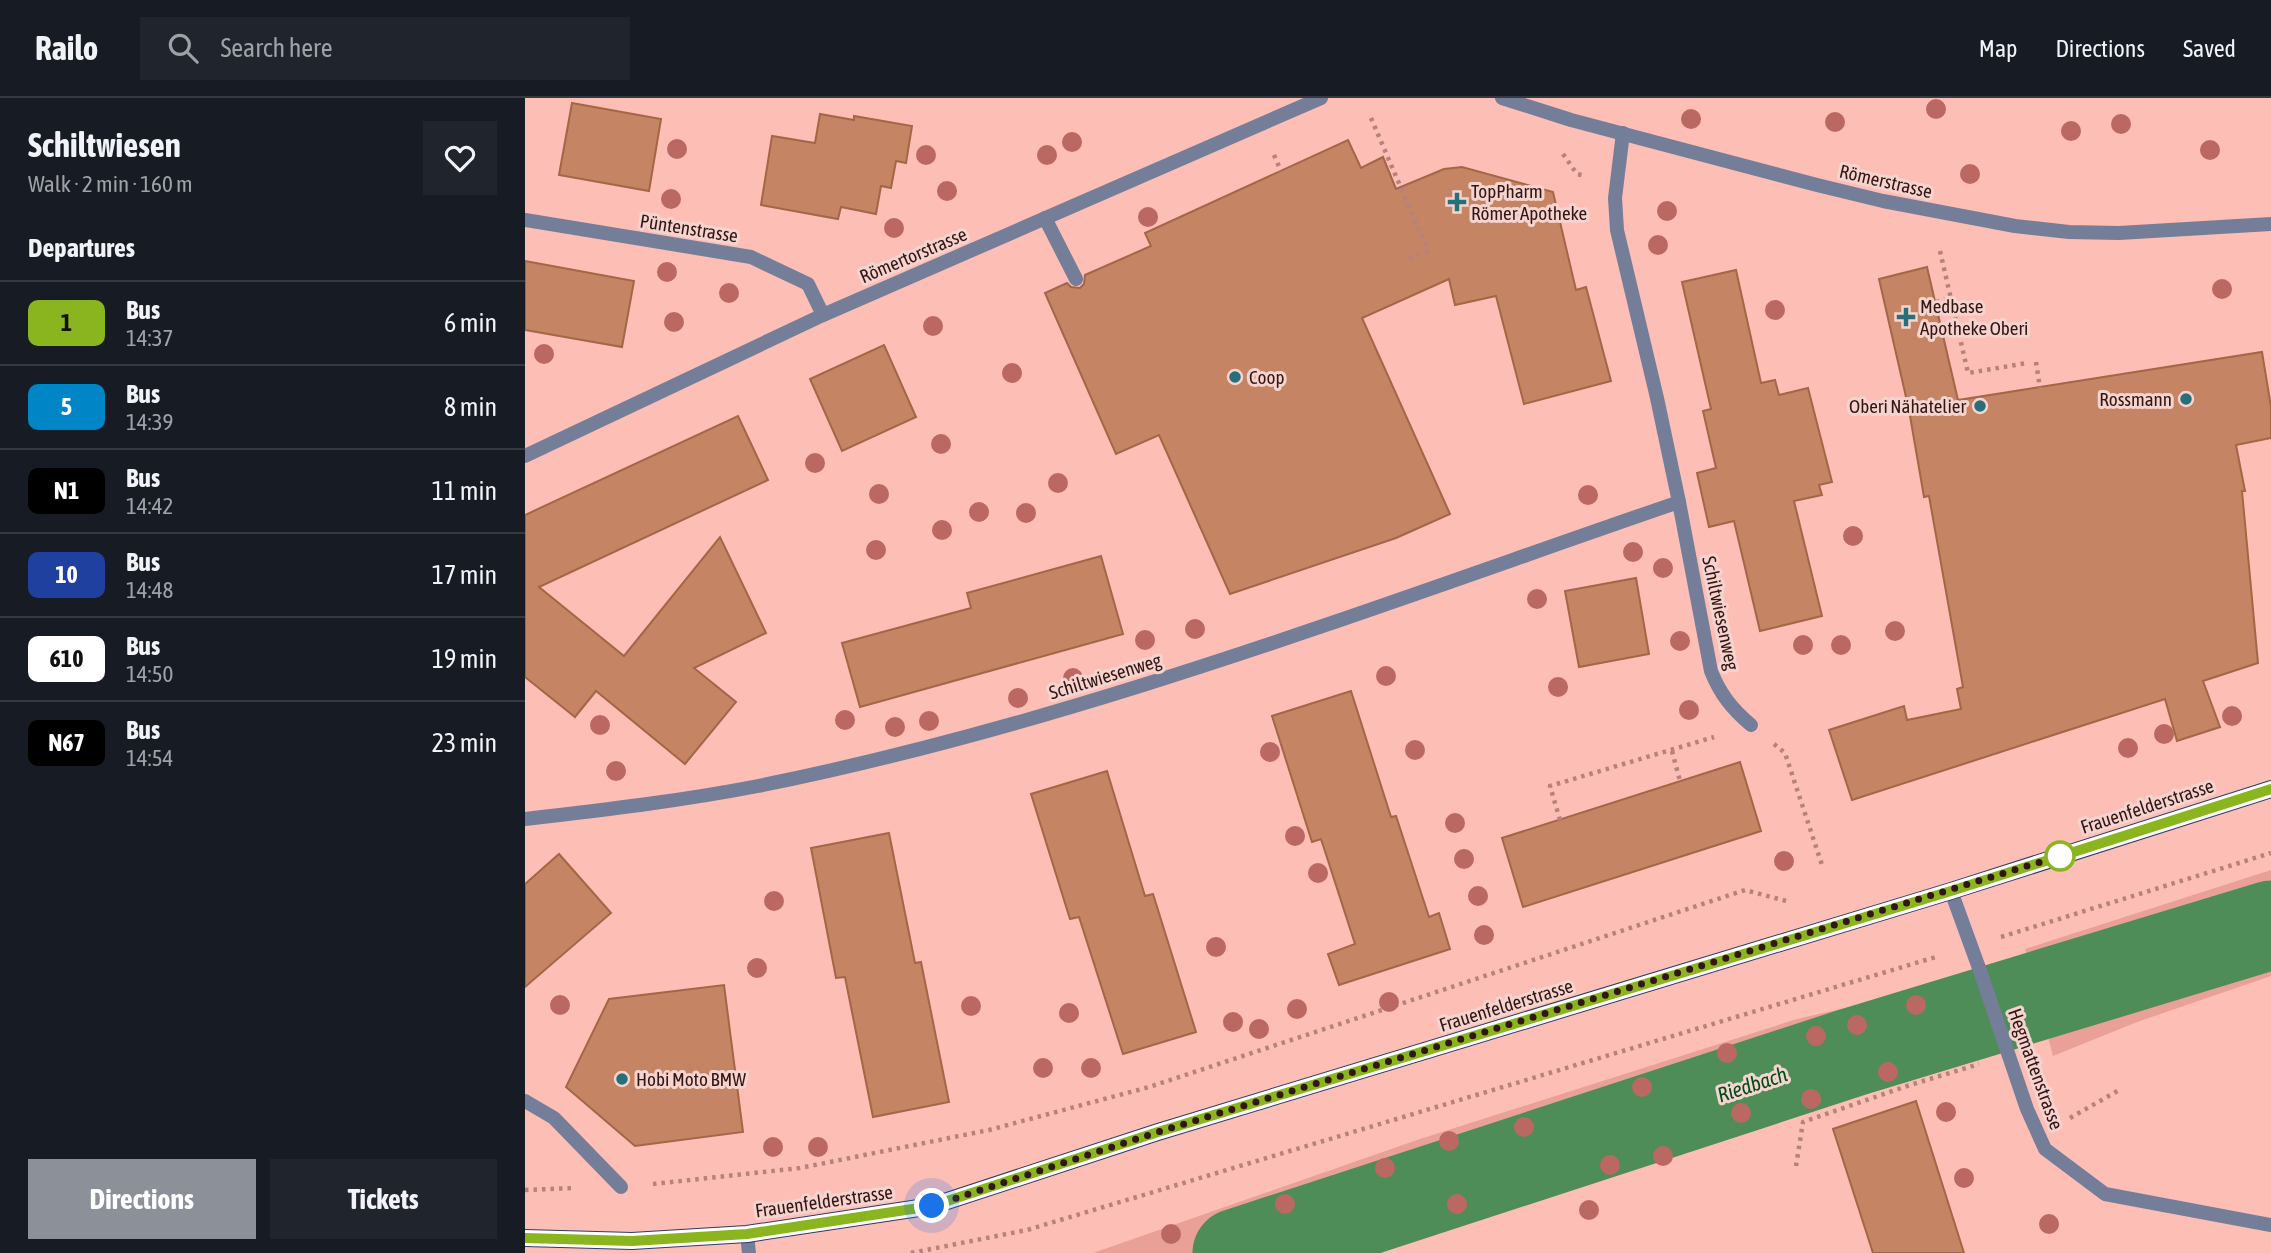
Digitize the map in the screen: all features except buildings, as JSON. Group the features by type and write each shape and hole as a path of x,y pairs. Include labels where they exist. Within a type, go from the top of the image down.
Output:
{"main road":[{"name":"Frauenfelderstrasse","path":"525,1238 632,1241 747,1234 932,1206 1158,1132 1951,891 2271,789"}],"street":[{"name":"Römertorstrasse","path":"525,456 823,315 1321,98"},
{"name":"Römerstrasse","path":"1502,98 1571,120 1883,201 2015,226 2069,232 2119,233 2271,224"},
{"name":"Schiltwiesenweg","path":"1623,133 1615,198 1617,230 1657,398 1711,671 1719,691 1751,725"},
{"path":"1045,218 1076,279"},
{"name":"Püntenstrasse","path":"525,220 751,257 809,284 823,315"},
{"name":"Schiltwiesenweg","path":"525,819 689,798 757,786 885,757 1031,718 1195,668 1679,502"},
{"name":"Hegmattenstrasse","path":"1951,891 2027,1109 2045,1149 2105,1194 2271,1226"},
{"path":"525,1101 554,1118 621,1187"},
{"name":"Frauenfelderstrasse","path":"747,1234 749,1253"}],"path":[{"path":"1371,118 1428,251 1407,260"},
{"path":"1563,153 1577,174"},
{"path":"1274,155 1281,171"},
{"path":"1940,251 1968,373 2027,363"},
{"path":"1936,303 1951,298"},
{"path":"2036,362 2040,388"},
{"path":"1560,820 1551,786 1751,725 1784,752 1822,865"},
{"path":"1672,751 1680,782"},
{"path":"2009,935 2271,853"},
{"path":"525,1189 621,1187 800,1168 989,1130 1149,1087 1745,890"},
{"path":"911,1253 1027,1230 1972,947"},
{"path":"1797,1166 1803,1122 2009,1055"},
{"path":"2070,1118 2121,1089"}],"shaded area":[{"path":"2271,870 2271,976 2137,1022 2053,1056 2025,949"},
{"path":"1927,989 1947,1047 1936,1064 1724,1137 1363,1253 1093,1253 1420,1139 1797,1019"}],"waterway":[{"name":"Riedbach","path":"1237,1253 1853,1052 2271,925"}],"bus line":[{"name":"1","path":"525,1238 632,1241 747,1234 932,1206 1158,1132 1951,891 2271,789"}],"place":[{"name":"TopPharm Römer Apotheke","path":"1457,202"},
{"name":"Medbase Apotheke Oberi","path":"1906,317"},
{"name":"Coop","path":"1235,377"},
{"name":"Rossmann","path":"2186,399"},
{"name":"Oberi Nähatelier","path":"1980,406"},
{"name":"Hobi Moto BMW","path":"622,1079"}],"route":[{"path":"932,1206 1158,1132 2060,856"}]}
